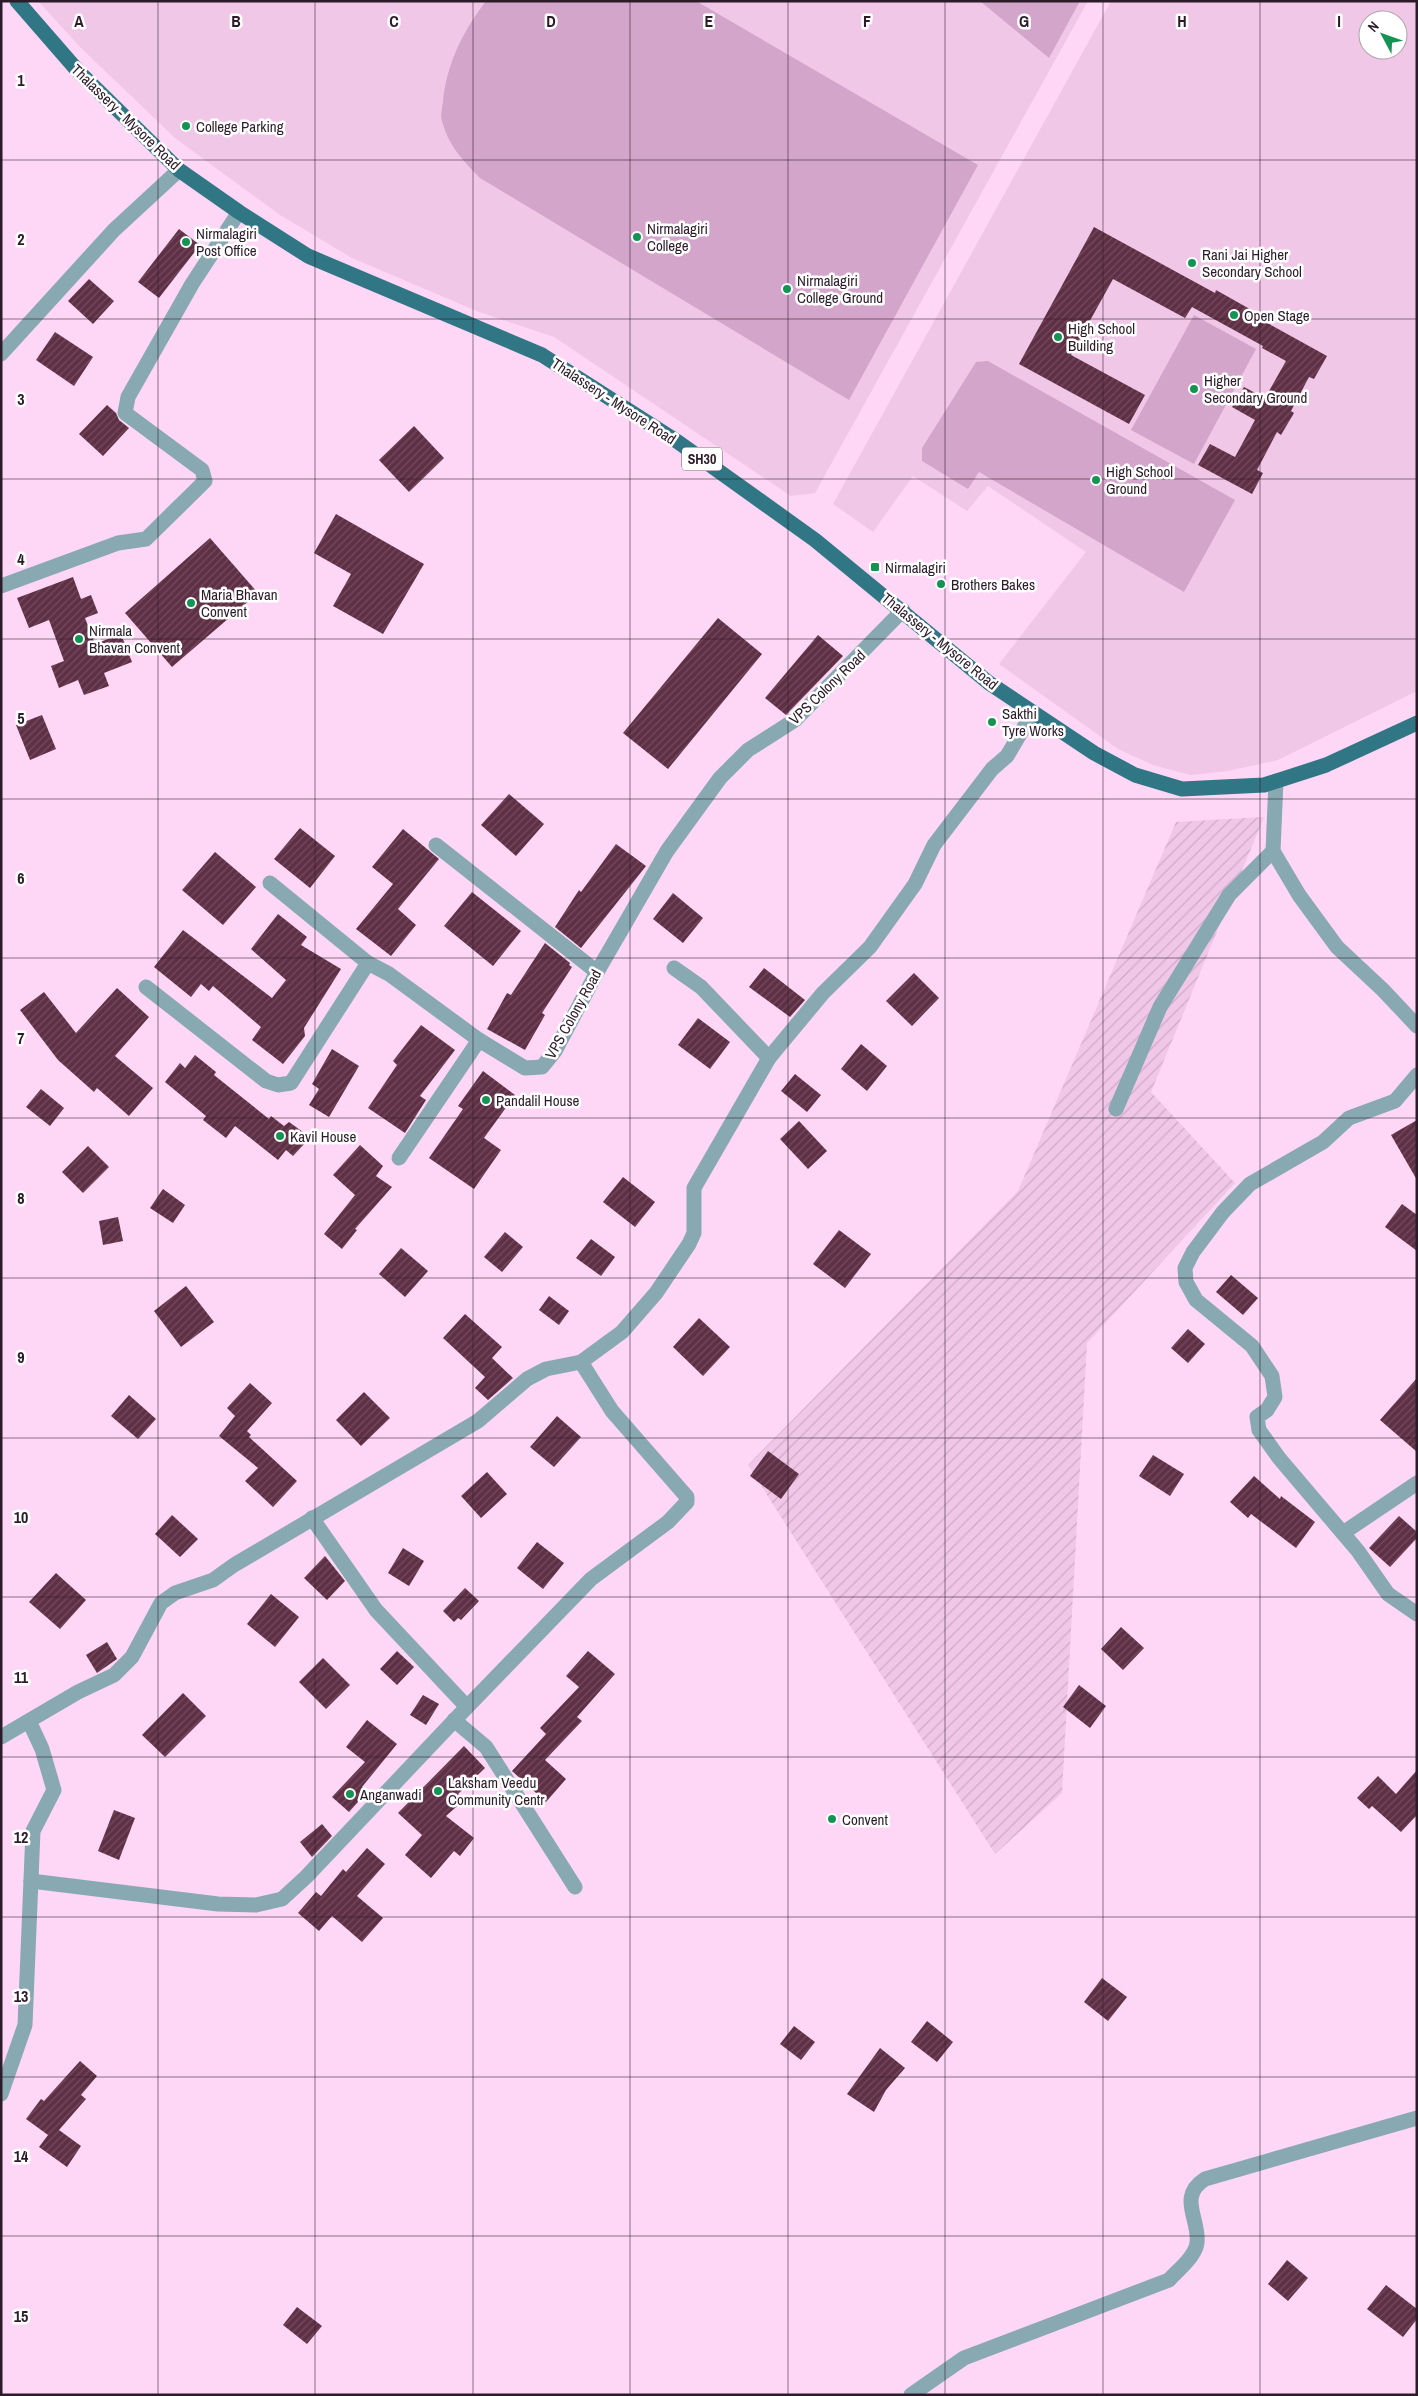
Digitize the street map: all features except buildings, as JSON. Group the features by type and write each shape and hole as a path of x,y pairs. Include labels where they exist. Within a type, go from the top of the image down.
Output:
{"main road":[{"name":"Thalassery - Mysore Road","path":"17,1 77,70 179,170 239,212 308,256 542,355 678,442 832,552 989,682 1094,753 1134,775 1182,789 1264,785 1326,765 1417,723"}],"street":[{"path":"1,354 114,230 179,170"},
{"path":"1,586 118,543 146,539 205,481 202,470 125,413 128,397 192,284 239,212"},
{"name":"VPS Colony Road","path":"270,883 368,963 389,974 479,1040 526,1068 542,1067 555,1051 597,972 667,851 720,778 748,750 795,720 903,610"},
{"path":"1,1737 78,1692 114,1675 132,1658 161,1602 175,1593 214,1580 234,1565 312,1518 478,1421 526,1379 546,1369 581,1362 622,1332 656,1293 690,1244 694,1233 694,1188 770,1058 823,992 870,947 915,884 934,845 992,769 1007,756 1033,712"},
{"path":"1276,781 1273,851 1299,895 1336,947 1417,1026"},
{"path":"436,845 597,972"},
{"path":"1116,1109 1160,1007 1229,895 1273,851"},
{"path":"146,987 266,1081 278,1085 291,1083 368,963"},
{"path":"674,968 701,987 770,1058"},
{"path":"400,1158 479,1040"},
{"path":"1417,1075 1395,1101 1349,1118 1323,1142 1250,1184 1223,1212 1193,1252 1185,1268 1186,1282 1196,1300 1252,1346 1272,1376 1275,1397 1267,1410 1257,1417 1259,1430 1279,1458 1343,1533 1388,1594 1417,1614"},
{"path":"31,1881 218,1904 256,1905 282,1899 306,1878 467,1706 591,1579 668,1522 688,1502 687,1497 665,1469 612,1411 581,1362"},
{"path":"1343,1533 1417,1483"},
{"path":"312,1518 376,1610 467,1706"},
{"path":"454,1720 486,1747 575,1887"},
{"path":"1,2094 24,2025 33,1831 54,1790 42,1749 29,1721"},
{"path":"911,2395 964,2358 1169,2280 1189,2258 1197,2244 1191,2196 1194,2186 1205,2179 1417,2118"}],"shaded area":[{"name":"Nirmalagiri College","path":"38,1 1088,1 815,493 791,496 554,337 479,312 352,258 280,215 175,138 82,49"},
{"name":"Nirmalagiri College Ground","path":"486,1 696,1 978,165 849,400 480,178 468,165 448,138 441,119 441,112 448,75 457,49 470,24"},
{"path":"980,1 1080,1 1049,58"},
{"name":"Rani Jai Higher Secondary School","path":"1111,1 1417,1 1417,691 1278,760 1228,771 1190,775 1153,765 1118,749 999,664 1086,552 988,486 967,511 913,476 873,532 833,504"},
{"name":"Higher Secondary Ground","path":"1194,315 1256,349 1194,464 1131,430"},
{"name":"High School Ground","path":"988,361 1235,500 1184,592 979,472 968,489 922,461 922,448 976,362"},
{"path":"1264,817 1151,1092 1235,1183 1087,1343 1062,1793 995,1854 748,1465 1018,1191 1176,822"}],"place":[{"name":"College Parking","path":"186,126"},
{"name":"Nirmalagiri College","path":"637,237"},
{"name":"Nirmalagiri Post Office","path":"186,242"},
{"name":"Rani Jai Higher Secondary School","path":"1192,263"},
{"name":"Nirmalagiri College Ground","path":"787,289"},
{"name":"Open Stage","path":"1234,315"},
{"name":"High School Building","path":"1058,337"},
{"name":"Higher Secondary Ground","path":"1194,389"},
{"name":"High School Ground","path":"1096,480"},
{"name":"Nirmalagiri","path":"875,567"},
{"name":"Brothers Bakes","path":"941,584"},
{"name":"Maria Bhavan Convent","path":"191,603"},
{"name":"Nirmala Bhavan Convent","path":"79,639"},
{"name":"Sakthi Tyre Works","path":"992,722"},
{"name":"Pandalil House","path":"486,1100"},
{"name":"Kavil House","path":"280,1136"},
{"name":"Laksham Veedu Community Centr","path":"438,1791"},
{"name":"Anganwadi","path":"350,1794"},
{"name":"Convent","path":"832,1819"}]}
